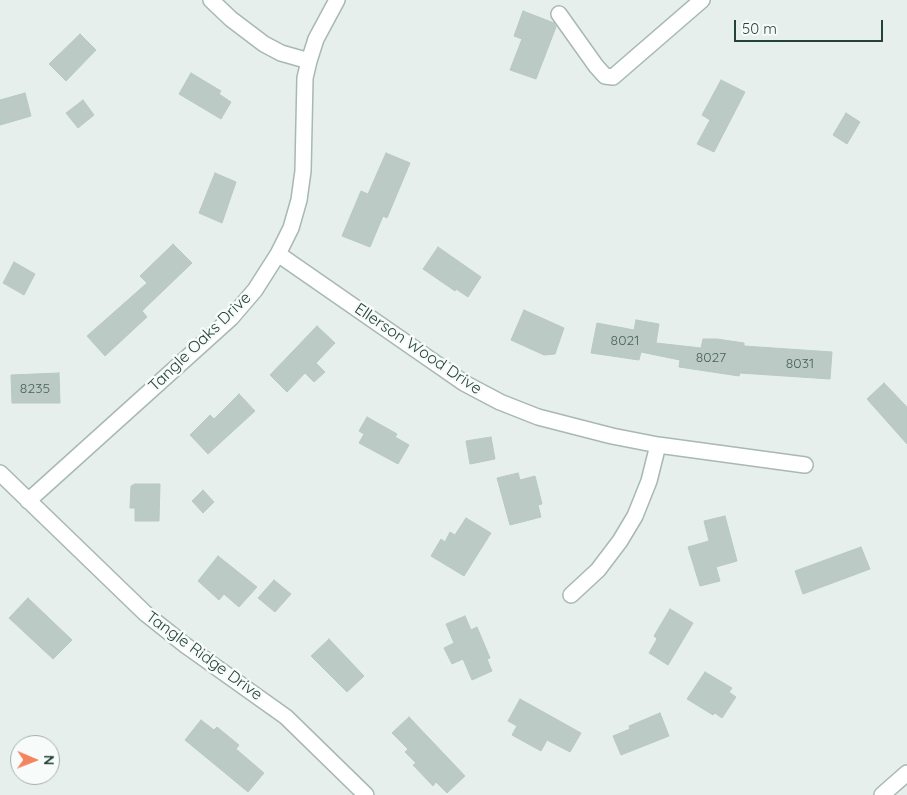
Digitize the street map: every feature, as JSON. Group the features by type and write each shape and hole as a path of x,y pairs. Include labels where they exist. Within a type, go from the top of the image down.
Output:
{"street":[{"path":"211,0 230,19 264,44 280,53 308,61"},
{"name":"Tangle Oaks Drive","path":"28,501 231,318 255,290 278,254 291,228 300,200 303,171 305,78 308,61 316,39 337,0"},
{"path":"559,14 596,66 605,76 613,77 702,0"},
{"name":"Ellerson Wood Drive","path":"278,254 464,383 500,402 538,417 612,436 658,445 805,465"},
{"path":"572,595 598,570 620,541 635,516 649,481 658,445"},
{"name":"Tangle Ridge Drive","path":"0,473 146,614 184,645 286,717 366,795"},
{"path":"882,795 907,773"}],"building":[{"path":"523,11 554,23 556,27 536,79 510,70 522,39 514,36"},
{"path":"80,34 96,50 66,81 49,64"},
{"path":"191,73 221,91 219,94 231,102 221,119 179,94"},
{"path":"721,80 745,92 714,152 697,144 710,120 702,115"},
{"path":"25,93 31,116 0,125 0,100"},
{"path":"83,100 94,115 78,128 66,113"},
{"path":"846,113 860,122 847,144 833,135"},
{"path":"386,153 410,163 387,218 383,216 370,247 342,236 361,191 368,194"},
{"path":"215,173 236,182 222,223 199,213"},
{"path":"173,244 192,263 142,311 147,317 105,356 87,336 147,283 140,276"},
{"path":"438,247 481,277 468,297 456,289 455,291 423,269"},
{"path":"14,262 35,274 24,295 3,283"},
{"path":"524,310 564,328 555,354 544,355 511,340"},
{"path":"636,320 659,324 656,343 701,348 703,339 717,339 744,343 744,346 832,352 830,379 740,373 739,376 679,367 680,360 641,352 639,360 591,353 597,323 634,330"},
{"path":"317,326 335,343 316,363 325,372 314,382 305,373 287,392 270,375"},
{"path":"59,373 60,403 12,403 11,375"},
{"path":"884,383 907,407 907,444 867,399"},
{"path":"239,394 255,411 208,454 190,435 210,415 214,419"},
{"path":"367,417 397,434 395,437 409,445 398,464 359,443 364,434 359,431"},
{"path":"491,437 495,459 470,464 466,441"},
{"path":"518,473 520,480 535,476 542,504 538,505 541,517 510,525 497,478"},
{"path":"135,484 160,484 159,521 135,521 135,508 130,508 131,486"},
{"path":"203,490 214,502 203,513 192,501"},
{"path":"725,516 737,561 716,567 720,581 700,586 688,547 709,541 704,521"},
{"path":"466,518 491,533 464,576 431,556 441,539 445,542 450,532 455,535"},
{"path":"861,547 870,569 803,594 795,571"},
{"path":"218,556 257,587 239,607 224,594 219,600 198,581"},
{"path":"274,580 291,594 275,612 258,598"},
{"path":"28,598 72,640 53,659 9,618"},
{"path":"670,609 693,623 668,665 649,653 657,639 654,636"},
{"path":"465,616 471,630 477,627 490,658 487,659 492,671 472,680 463,659 452,664 444,648 454,643 446,624"},
{"path":"329,639 364,676 347,692 311,656"},
{"path":"705,672 732,688 729,692 736,697 722,718 715,713 713,715 687,699"},
{"path":"520,699 581,733 570,752 547,740 541,751 512,735 517,726 508,721"},
{"path":"660,713 669,736 621,755 613,736 630,729 629,726"},
{"path":"409,717 465,776 447,793 436,782 433,786 413,765 416,763 405,752 408,749 392,733"},
{"path":"201,720 214,730 217,727 239,745 236,749 264,773 248,792 185,740"}]}
